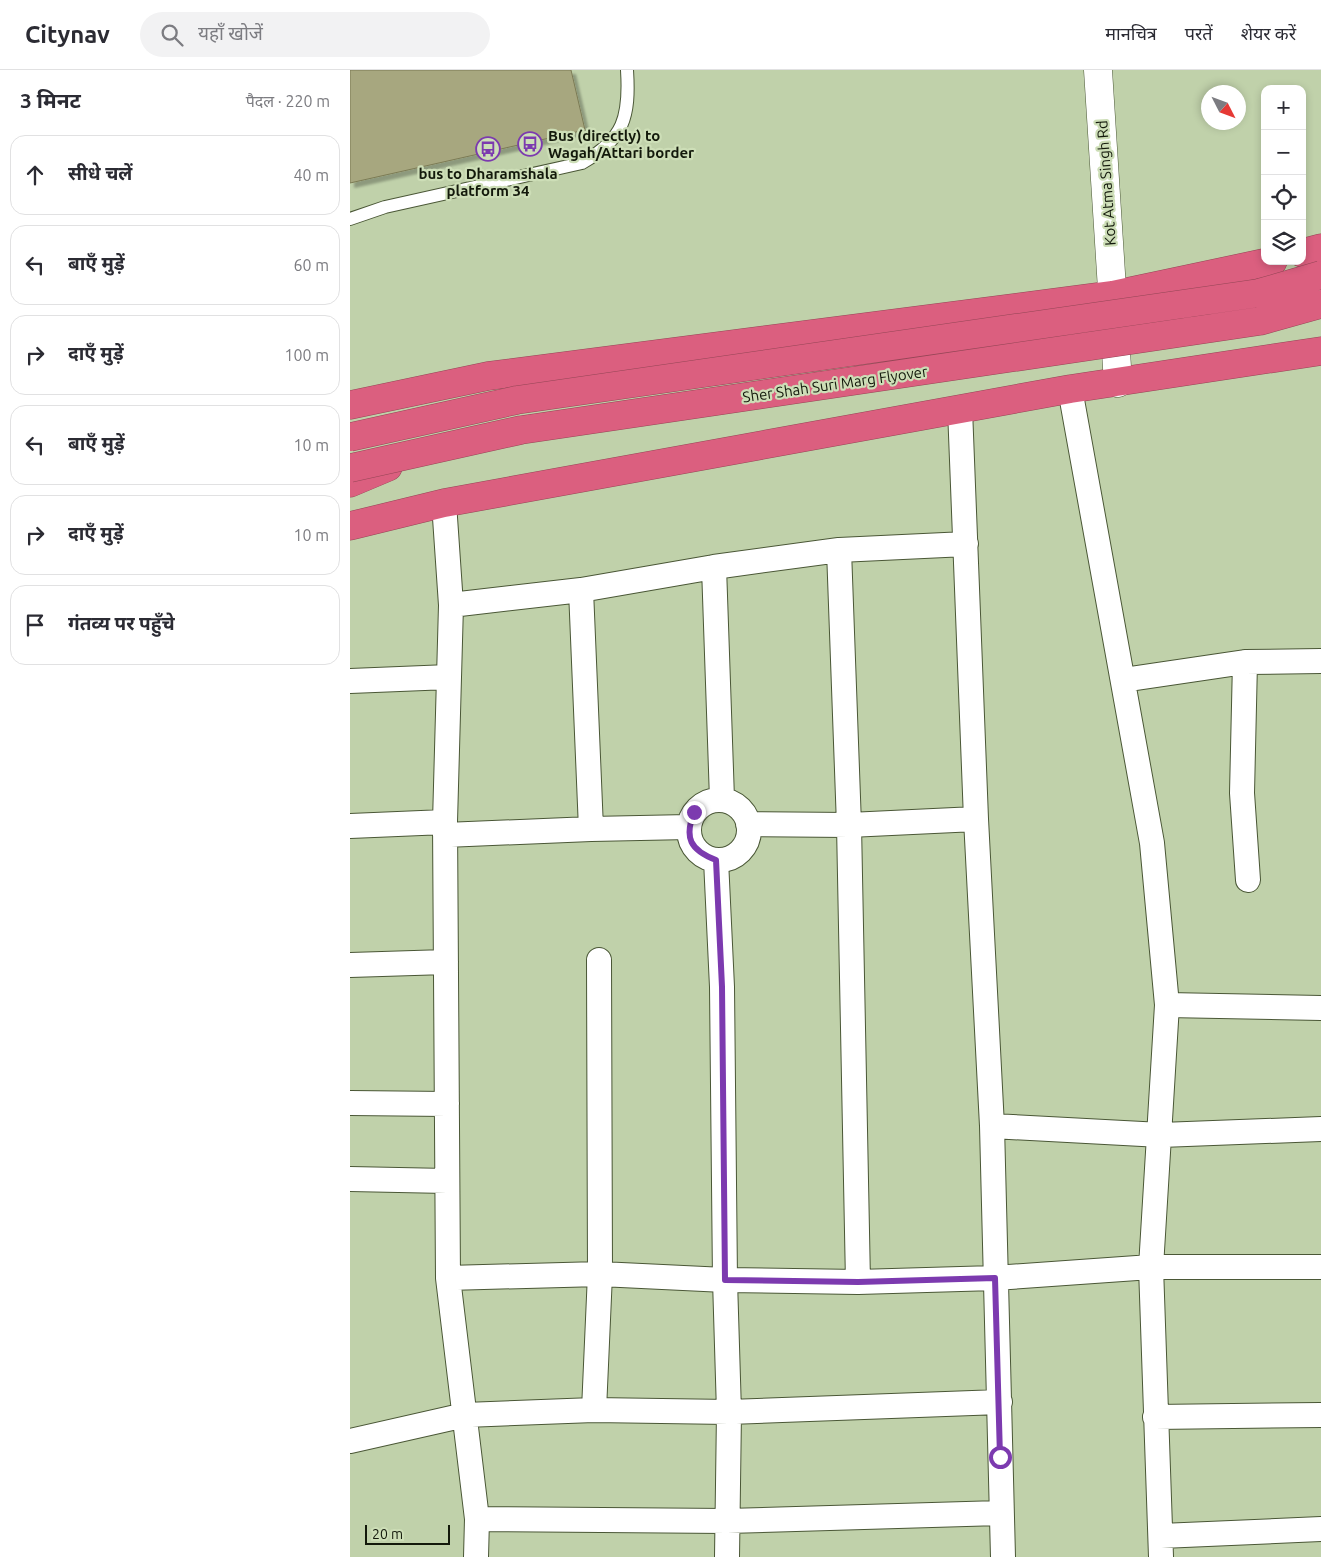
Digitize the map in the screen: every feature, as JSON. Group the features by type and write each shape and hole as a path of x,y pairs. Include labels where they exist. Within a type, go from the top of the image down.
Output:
{"highway":[{"path":"1306,252 1321,248"},
{"path":"350,405 488,376 1113,295 1261,264"},
{"name":"Sher Shah Suri Marg Flyover","path":"350,437 517,400 1260,293 1321,275"},
{"name":"Sher Shah Suri Marg Flyover","path":"350,468 521,430 1260,322 1321,304"},
{"path":"350,526 444,503 1070,389 1321,351"},
{"path":"350,483 421,452"}],"main road":[{"name":"Kot Atma Singh Rd","path":"1098,70 1118,383"}],"street":[{"path":"1070,389 1152,843 1167,1005 1151,1267 1161,1546 1321,1530"},
{"path":"960,409 976,819 992,1126 1000,1402 1000,1513 1003,1557"},
{"path":"444,503 451,605 445,829 448,1278 476,1519 476,1557"},
{"path":"451,605 581,590 714,567 839,550 966,544"},
{"path":"839,550 849,824 858,1282"},
{"path":"714,567 722,800"},
{"path":"581,590 591,829"},
{"path":"1123,680 1245,662 1321,661"},
{"path":"1245,662 1242,793 1248,880"},
{"path":"350,681 449,677"},
{"path":"722,800 737,805 747,818 749,833 744,848 731,858 716,860 701,854 691,842 689,827 694,812 706,802 722,800"},
{"path":"748,824 849,824 976,819"},
{"path":"350,826 445,829 689,827"},
{"path":"716,860 722,987 725,1280 729,1412 727,1557"},
{"path":"594,1410 600,1274 600,960"},
{"path":"350,965 446,962"},
{"path":"1167,1005 1321,1008"},
{"path":"350,1103 447,1104"},
{"path":"992,1126 1160,1135 1321,1129"},
{"path":"350,1179 447,1181"},
{"path":"448,1278 600,1274 725,1280 858,1282 995,1278 1151,1267 1321,1267"},
{"path":"350,1441 465,1415 594,1410 729,1412 1000,1402"},
{"path":"1155,1417 1321,1415"},
{"path":"476,1519 727,1521 1000,1513"}],"lane":[{"path":"350,219 385,207 582,163 604,150 618,132 629,103 627,70"}],"building":[{"path":"350,70 571,70 585,130 350,183"}],"place":[{"name":"Bus (directly) to Wagah/Attari border","path":"530,144"},
{"name":"bus to Dharamshala platform 34","path":"488,149"}],"route":[{"path":"694,812 689,827 691,842 701,854 716,860 722,987 725,1280 858,1282 995,1278 1000,1402 1000,1457"}]}
